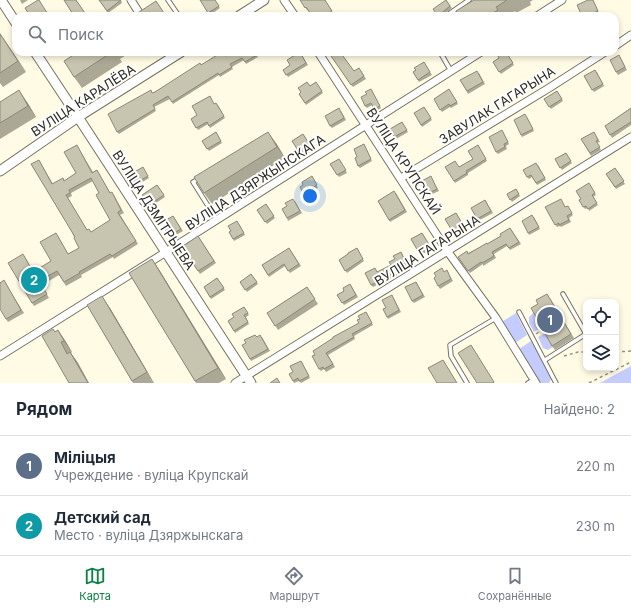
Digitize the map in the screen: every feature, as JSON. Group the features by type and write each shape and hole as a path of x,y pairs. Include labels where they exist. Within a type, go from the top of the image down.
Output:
{"street":[{"path":"1,0 12,17"},
{"path":"131,0 138,12"},
{"path":"245,12 264,0"},
{"path":"284,0 292,12"},
{"path":"543,12 562,0"},
{"path":"619,44 631,36"},
{"name":"ВУЛІЦА ДЗМІТРЫЕВА","path":"38,56 249,380"},
{"name":"ВУЛІЦА КАРАЛЁВА","path":"0,171 78,117 176,56"},
{"name":"ВУЛІЦА КРУПСКАЙ","path":"321,56 448,252 496,318 533,382"},
{"name":"ВУЛІЦА ДЗЯРЖЫНСКАГА","path":"0,356 474,56"},
{"name":"ЗАВУЛАК ГАГАРЫНА","path":"401,178 599,56"},
{"name":"ВУЛІЦА ГАГАРЫНА","path":"235,383 249,380 631,137"}],"lane":[{"path":"168,0 176,12"},
{"path":"452,12 469,0"},
{"path":"442,56 451,71"},
{"path":"200,178 193,182 217,220"},
{"path":"563,294 583,329"},
{"path":"519,312 556,383"},
{"path":"467,383 451,356 450,345 496,318"},
{"path":"545,360 584,335"}],"path":[{"path":"619,352 631,351"},
{"path":"557,353 562,356 583,352"},
{"path":"589,383 631,362"}],"shaded area":[{"path":"534,312 542,327 534,332 529,323 529,317"},
{"path":"516,313 527,335 515,343 503,321"},
{"path":"545,333 553,347 548,350 543,348 538,337"},
{"path":"531,341 552,378 549,383 539,383 519,349"},
{"path":"631,366 631,383 600,383"}],"building":[{"path":"39,0 46,12 28,12 25,8"},
{"path":"64,0 76,0 84,12 72,12"},
{"path":"99,0 121,0 107,11"},
{"path":"200,0 215,0 219,6 207,12"},
{"path":"300,0 325,0 332,11 309,12 306,7 305,8"},
{"path":"446,0 450,6 443,12 435,12 433,9"},
{"path":"474,0 507,0 496,7 498,10 495,12 456,11"},
{"path":"588,0 593,0 598,11 580,12 577,5"},
{"path":"156,1 163,12 139,12"},
{"path":"0,34 12,52 12,56 15,56 18,61 0,73"},
{"path":"619,55 625,67 616,72 610,60"},
{"path":"72,56 106,56 74,77 64,61"},
{"path":"216,56 255,56 245,62 242,58 230,64 232,67 219,75 218,73 172,102 168,96 153,105 155,109 117,132 108,114 151,90 152,93 155,92 200,63 201,65"},
{"path":"294,56 302,56 306,63 286,75 283,70 290,65 287,60"},
{"path":"331,56 343,56 354,71 359,68 364,76 351,85"},
{"path":"498,56 509,56 513,63 499,72 493,62 499,58"},
{"path":"424,62 430,72 418,80 413,72 416,70 414,68"},
{"path":"595,70 603,84 592,90 584,76"},
{"path":"477,71 483,82 467,91 460,80"},
{"path":"307,82 310,86 316,82 322,91 305,103 299,94 301,92 298,88"},
{"path":"371,89 380,106 374,109 371,103 365,106 361,97 367,94 365,92"},
{"path":"449,89 457,102 450,106 449,104 440,110 434,99"},
{"path":"19,90 28,106 0,123 0,102"},
{"path":"557,91 562,99 549,107 544,99"},
{"path":"210,96 214,104 216,103 224,116 209,126 207,122 196,128 191,119 197,115 192,106"},
{"path":"424,107 431,118 421,125 414,113"},
{"path":"339,108 344,118 330,126 325,116"},
{"path":"631,108 631,122 610,135 605,126"},
{"path":"525,114 533,129 521,135 514,120"},
{"path":"402,122 407,130 394,137 390,129"},
{"path":"502,130 508,142 504,144 505,147 496,152 489,137"},
{"path":"216,132 221,141 207,149 202,141"},
{"path":"268,132 277,147 204,193 194,177"},
{"path":"594,132 598,140 596,141 600,147 590,153 581,139"},
{"path":"303,134 312,148 303,154 301,151 299,152 292,141"},
{"path":"364,144 371,159 358,166 354,149"},
{"path":"77,145 92,173 97,170 110,193 112,192 121,210 118,213 136,241 112,256 110,254 64,282 57,271 39,281 47,294 32,303 8,263 23,254 33,272 51,261 40,242 56,233 68,254 79,248 74,238 75,237 31,164 39,160 52,184 63,178 64,181 76,173 64,152","holes":["91,178 99,193 96,195 110,220 91,232 89,229 87,230 66,195 70,193 69,190"]},
{"path":"478,145 486,159 466,171 467,173 454,181 445,167 455,161 459,167 473,159 468,151"},
{"path":"566,153 571,161 560,168 555,159"},
{"path":"339,159 346,170 337,175 330,164"},
{"path":"536,163 545,178 536,183 531,175 527,177 523,170"},
{"path":"143,167 148,176 134,184 129,175"},
{"path":"615,168 624,181 615,187 606,174"},
{"path":"312,176 317,185 303,193 300,187 303,185 302,182"},
{"path":"431,176 437,189 427,194 420,182"},
{"path":"589,183 595,193 592,195 597,203 588,209 586,206 583,207 579,200 581,199 576,191"},
{"path":"157,185 164,195 149,205 142,195"},
{"path":"516,189 519,194 510,200 507,194"},
{"path":"394,191 405,210 389,220 378,201"},
{"path":"293,199 300,211 287,218 282,209 287,206 285,203"},
{"path":"561,199 565,207 568,206 572,213 567,216 569,220 559,225 559,223 555,225 545,207"},
{"path":"485,200 491,211 477,219 471,208"},
{"path":"266,204 274,216 265,222 257,210"},
{"path":"456,213 465,228 454,234 445,219"},
{"path":"532,215 539,227 528,233 522,221"},
{"path":"173,216 181,229 169,236 163,226 168,223 166,220"},
{"path":"237,221 244,233 233,239 229,232 231,231 228,226"},
{"path":"510,228 519,242 509,248 506,244 492,252 494,256 482,263 481,262 468,271 458,257 467,251 468,254 487,244 501,236 500,234"},
{"path":"422,233 430,246 419,253 411,239"},
{"path":"198,236 214,261 198,271 182,247"},
{"path":"289,248 299,264 288,271 284,264 268,275 262,265"},
{"path":"357,248 363,259 345,271 339,260"},
{"path":"401,252 406,263 404,264 406,267 371,285 365,273 375,268 377,272 391,265 389,262 395,259 393,256"},
{"path":"152,259 218,368 195,381 129,273"},
{"path":"442,268 444,272 447,270 451,279 438,286 434,278 436,276 434,273"},
{"path":"251,274 257,282 245,290 240,282"},
{"path":"217,278 224,288 210,297 204,287"},
{"path":"4,280 21,310 6,319 0,309 0,283"},
{"path":"416,282 423,295 412,301 405,287"},
{"path":"350,284 356,295 342,303 337,295 344,291 343,288"},
{"path":"307,287 315,299 275,326 267,313"},
{"path":"547,294 571,334 552,346 531,308 538,304 536,300"},
{"path":"392,295 399,310 387,317 383,309 386,308 382,300"},
{"path":"102,296 147,372 132,381 87,305"},
{"path":"244,307 248,313 244,315 248,322 234,331 228,321 234,317 232,314"},
{"path":"366,312 372,323 352,334 354,337 326,353 333,364 324,369 323,367 319,369 312,356 315,355 313,351 333,337 359,323 357,320 360,319 358,316"},
{"path":"53,329 55,332 58,330 64,341 61,342 67,354 70,352 88,383 69,383 42,336"},
{"path":"255,335 257,337 260,335 268,349 250,359 242,345 246,343 244,340"},
{"path":"471,345 494,382 493,383 477,383 458,353"},
{"path":"443,360 457,383 437,383 428,368"},
{"path":"301,361 309,376 299,381 298,378 293,381 289,374 293,372 290,366"},
{"path":"277,378 280,383 270,383"}],"place":[{"name":"Детский сад","path":"34,280"},
{"name":"Міліцыя","path":"550,320"}]}
